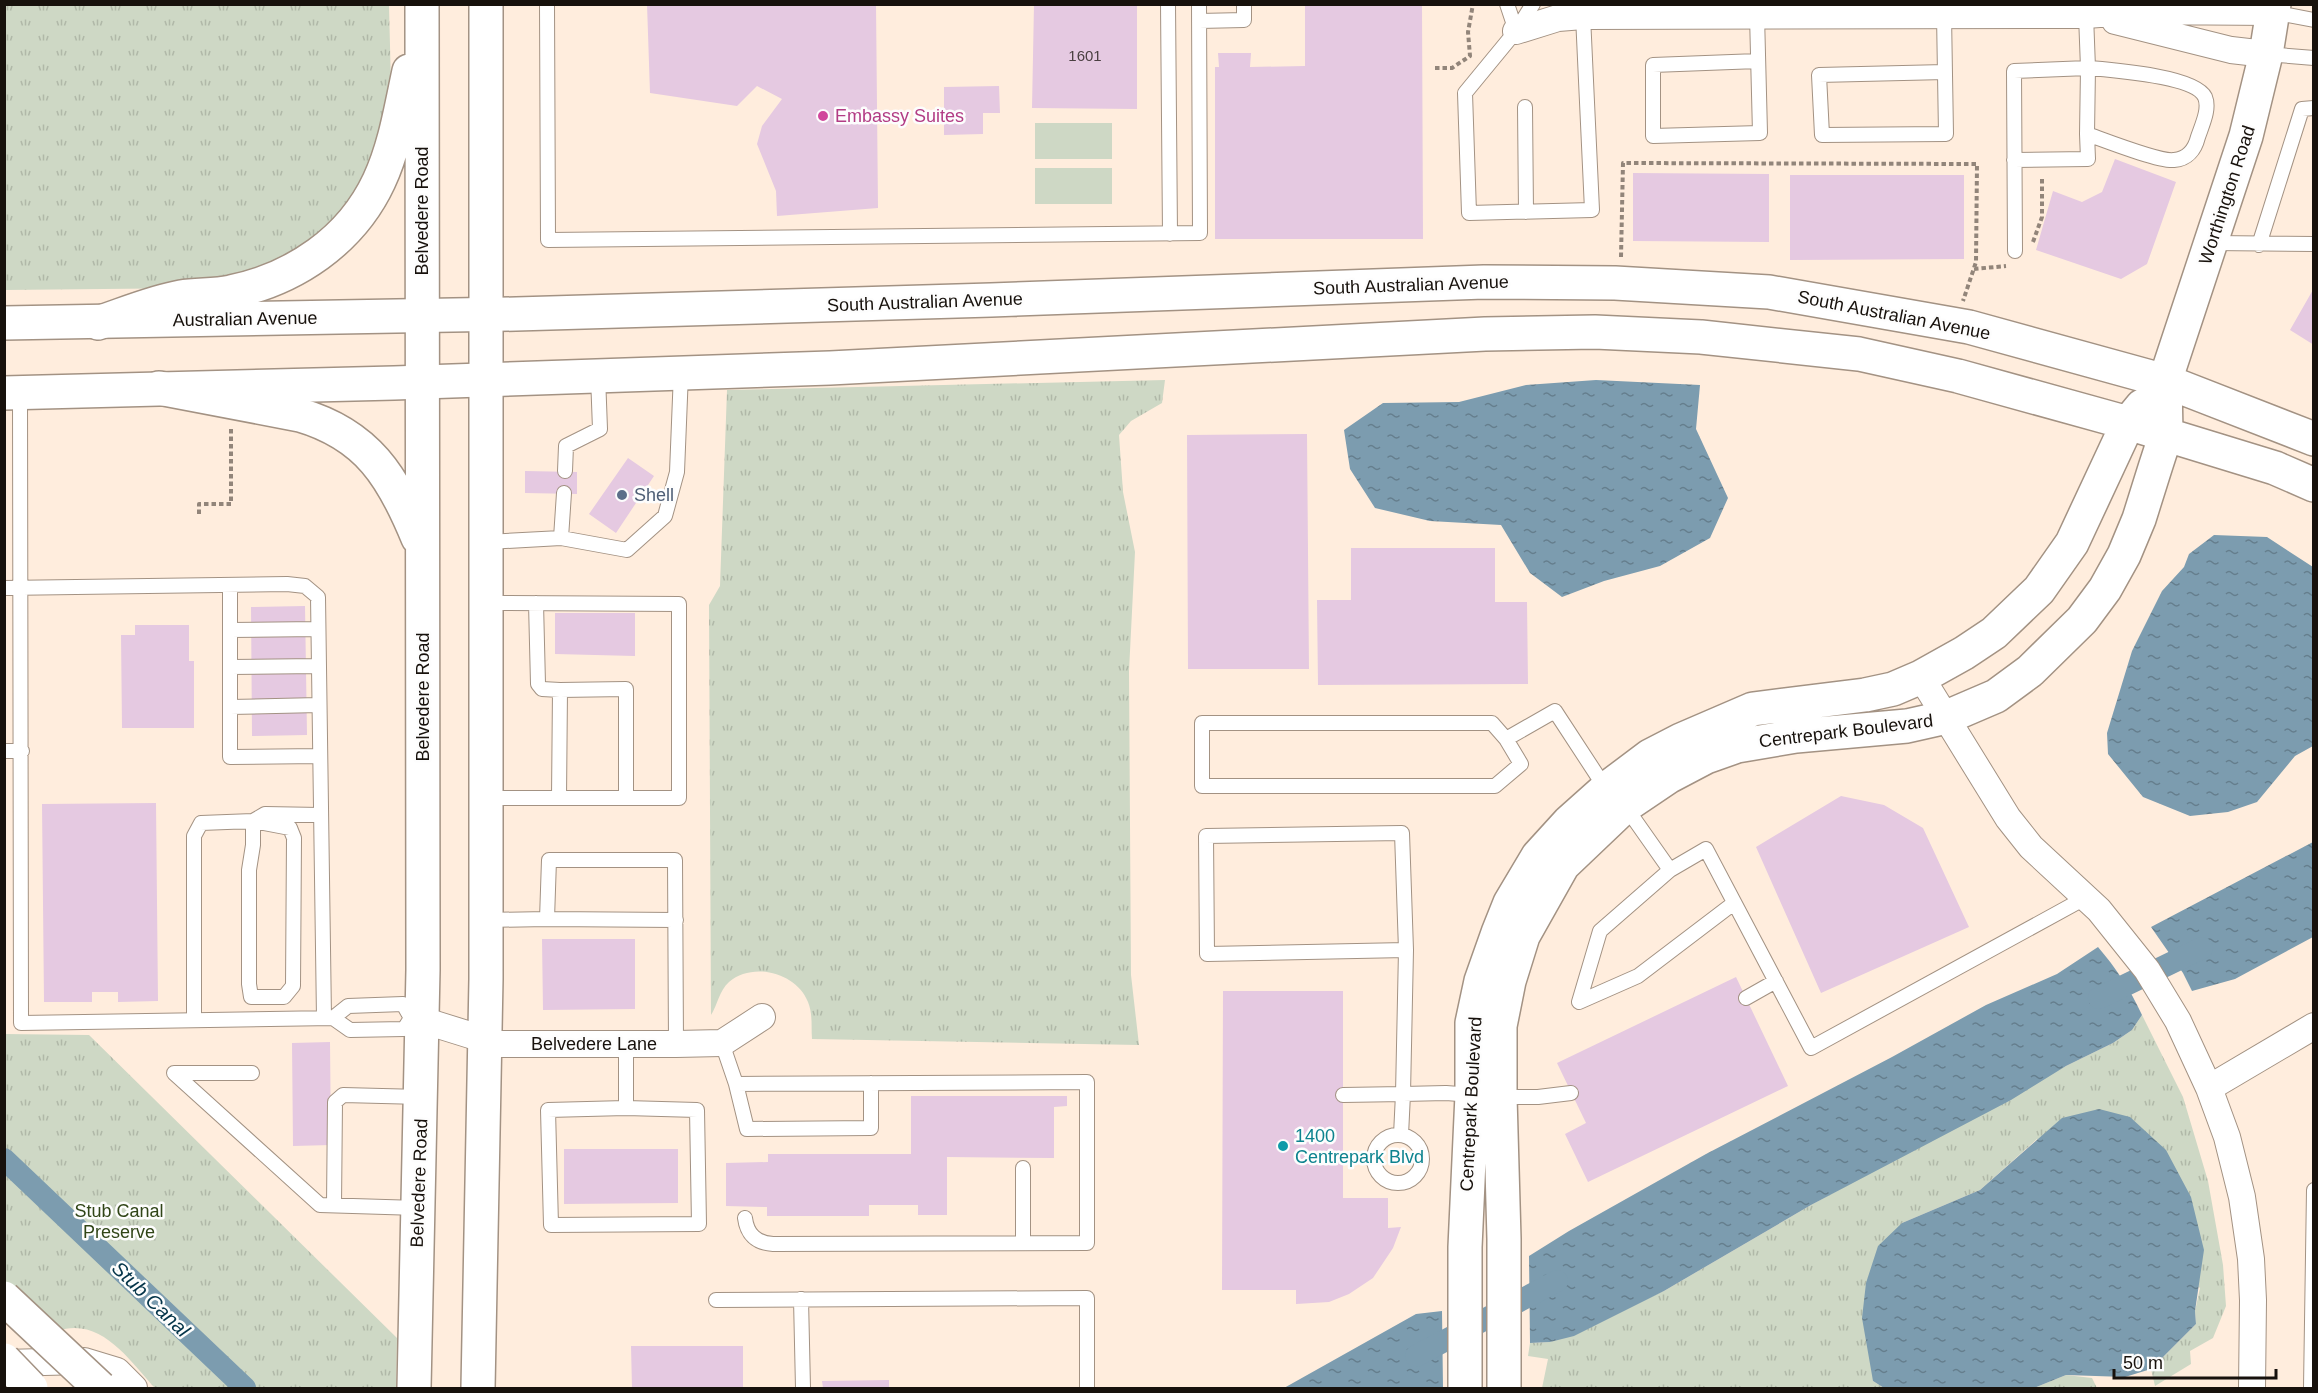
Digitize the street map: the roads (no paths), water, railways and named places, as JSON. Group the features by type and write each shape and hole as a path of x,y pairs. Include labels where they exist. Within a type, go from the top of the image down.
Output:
{"main road":[{"path":"478,1389 487,920 486,4"},
{"name":"Worthington Road","path":"2165,381 2246,136 2266,54 2274,8"},
{"path":"98,323 181,297 226,293 282,276 315,256 345,232 369,200 386,164 422,11"},
{"name":"Belvedere Road","path":"414,1389 421,1097 417,1019 423,549 422,11"},
{"name":"South Australian Avenue","path":"486,314 991,300 1473,282 1615,283 1769,292 1969,327 2165,381 2313,439"},
{"name":"Australian Avenue","path":"4,323 486,314"},
{"path":"12,393 853,367 1485,334 1595,332 1701,337 1859,354 1958,376 2128,423 2275,468 2313,485"},
{"name":"Centrepark Boulevard","path":"1615,797 1650,756 1681,740 1753,709 1865,695 1893,689 1922,677 1994,633 2039,590 2072,543 2128,423 2165,381"},
{"name":"Centrepark Boulevard","path":"1504,1389 1504,1239 1486,1096 1472,1023 1481,981 1510,903 1538,856 1569,822 1615,797 1668,777 1706,757 1737,746 1796,736 1907,726 1947,717 1996,696 2030,671 2082,620 2105,589 2124,555 2139,519 2166,434 2165,381"},
{"path":"159,388 300,415 316,419 341,432 363,449 384,470 402,501 423,549"},
{"name":"Centrepark Boulevard","path":"1465,1387 1465,1247 1486,1096"},
{"path":"4,1298 100,1389"},
{"path":"4,1316 74,1389"},
{"path":"4,1362 31,1389"}],"street":[{"path":"1516,31 1557,18 1583,16 1757,15 1859,10 1944,15 2086,15 2140,11 2274,8"},
{"path":"2086,15 2231,50 2266,54"},
{"path":"1922,677 2008,818 2031,847 2092,904 2147,970 2178,1021 2209,1088 2227,1137 2242,1197 2251,1258 2252,1389"},
{"path":"722,1043 762,1017"},
{"name":"Belvedere Lane","path":"417,1019 499,1044 722,1043"},
{"path":"2209,1088 2313,1026"},
{"path":"4,1362 84,1361 117,1371 135,1389"}],"lane":[{"path":"547,4 548,240 1200,233 1199,4"},
{"path":"1168,4 1170,234"},
{"path":"1199,21 1244,20 1244,4"},
{"path":"1506,4 1516,31"},
{"path":"1533,4 1516,31 1465,93 1469,213 1592,210 1583,16"},
{"path":"2274,8 2313,20"},
{"path":"1757,15 1760,133 1653,136 1653,65 1758,61"},
{"path":"1944,15 1945,72 1946,134 1822,135 1819,75 1945,72"},
{"path":"2014,160 2088,159 2086,15"},
{"path":"2266,54 2313,58"},
{"path":"2015,251 2014,71 2088,68 2131,71 2190,85 2202,92 2207,104 2196,146 2184,158 2176,160 2167,160 2087,134"},
{"path":"1525,107 1526,212"},
{"path":"2259,245 2302,109 2313,108"},
{"path":"2212,243 2313,244"},
{"path":"487,542 561,538 627,550 665,516 677,472 681,373"},
{"path":"565,471 567,446 600,429 598,376"},
{"path":"12,393 20,588 21,1023 328,1018 350,1030 404,1029 417,1019 403,1005 348,1006 328,1018"},
{"path":"561,538 564,493"},
{"path":"230,585 230,757 320,756"},
{"path":"4,588 305,586 318,597 320,815 328,1018"},
{"path":"486,798 679,798 679,604 487,603"},
{"path":"536,603 538,684 542,689 626,689 626,798"},
{"path":"230,630 318,629"},
{"path":"230,667 318,666"},
{"path":"559,798 560,690"},
{"path":"230,706 319,705"},
{"path":"1506,739 1555,711 1670,870"},
{"path":"1202,723 1492,723 1506,739 1521,764 1495,786 1202,786 1202,723"},
{"path":"4,751 22,751"},
{"path":"253,820 265,814 320,815"},
{"path":"194,1020 194,836 201,823 253,820 290,828 294,838 293,986 284,997 251,997 249,870 253,845 253,820"},
{"path":"1401,1135 1406,950 1402,833 1206,836 1208,954 1406,950"},
{"path":"1734,903 1638,976 1579,1002 1600,931 1670,870 1706,849 1811,1048 2092,904"},
{"path":"547,919 549,860 675,860 676,1044"},
{"path":"487,920 676,920"},
{"path":"1746,998 1776,981"},
{"path":"722,1043 736,1084 747,1129 872,1128 871,1083"},
{"path":"626,1044 626,1108"},
{"path":"252,1073 174,1073 320,1205 418,1208"},
{"path":"736,1084 1087,1083 1087,1243 764,1243 750,1234 745,1218"},
{"path":"1343,1095 1446,1093 1538,1097 1571,1093"},
{"path":"334,1205 335,1102 343,1095 421,1097"},
{"path":"626,1108 697,1110 699,1224 551,1225 548,1110 626,1108"},
{"path":"1023,1168 1023,1243"},
{"path":"2311,1389 2313,1191"},
{"path":"801,1299 802,1389"},
{"path":"716,1300 1087,1299 1087,1389"}],"water":[{"path":"1596,380 1700,385 1696,429 1728,498 1710,538 1660,566 1604,581 1562,597 1530,573 1501,525 1430,521 1375,508 1350,469 1344,430 1383,403 1459,402 1526,385"},
{"path":"2214,535 2267,537 2313,567 2313,746 2295,756 2257,802 2228,812 2190,816 2143,797 2108,754 2107,733 2132,651 2162,591 2184,567 2189,554"},
{"path":"2313,842 2313,937 2235,979 2192,991 2183,973 2151,927"},
{"path":"2098,947 2133,996 2142,1015 2132,1030 2113,1043 2066,1066 2011,1100 1811,1205 1664,1291 1574,1336 1550,1342 1530,1343 1529,1256 1706,1154 1986,1005 2057,974"},
{"path":"2099,1109 2130,1117 2166,1150 2191,1197 2204,1250 2195,1311 2196,1324 2151,1369 2125,1377 2066,1375 2034,1388 1884,1388 1873,1381 1862,1318 1866,1283 1878,1246 1902,1223 1980,1190 2062,1118"},
{"path":"1442,1311 1443,1388 1284,1388 1416,1314"}],"waterway":[{"path":"2099,998 2202,948"},
{"name":"Stub Canal","path":"4,1159 245,1388"},
{"path":"1416,1356 1557,1281"}],"place":[{"name":"Embassy Suites","path":"823,116"},
{"name":"Shell","path":"622,495"},
{"name":"1400 Centrepark Blvd","path":"1283,1146"}],"park label":[{"name":"Stub Canal Preserve","path":"119,1221"}]}
